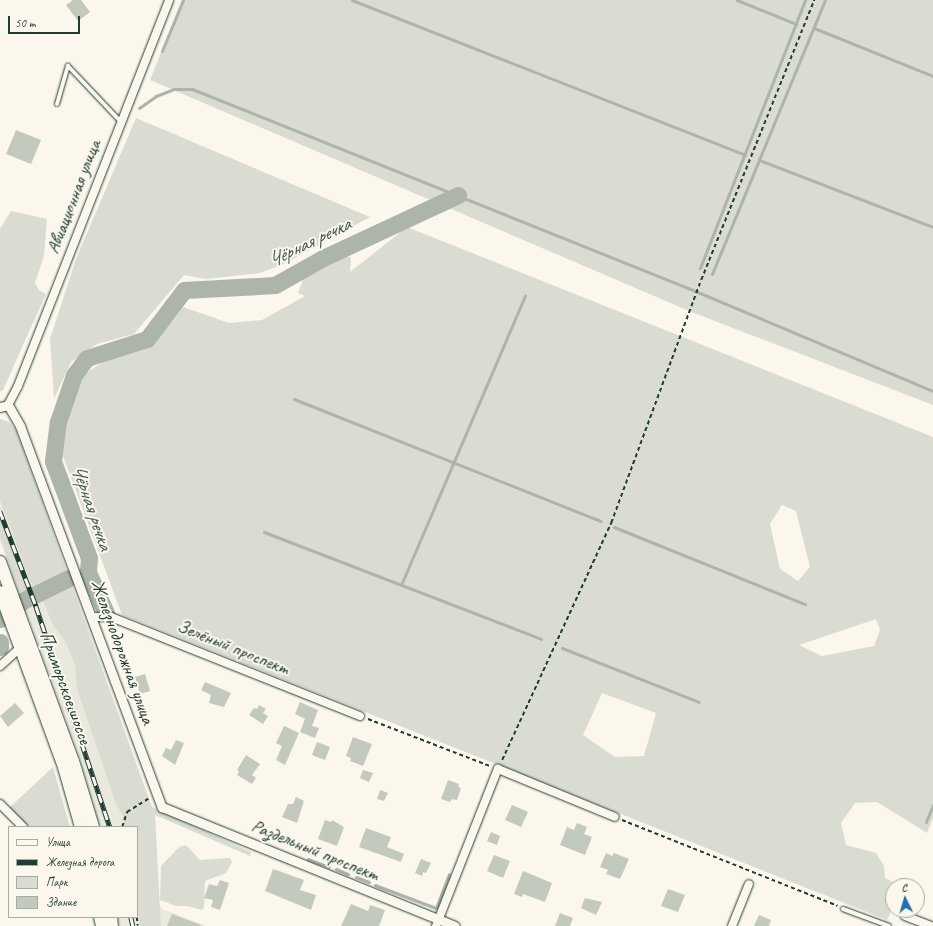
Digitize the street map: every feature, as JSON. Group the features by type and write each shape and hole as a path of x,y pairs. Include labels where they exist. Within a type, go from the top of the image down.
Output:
{"main road":[{"name":"Приморское шоссе","path":"0,562 21,647 64,767 81,826"},
{"name":"Приморское шоссе","path":"0,592 10,606 73,761 93,826"}],"street":[{"name":"Авиационная улица","path":"4,406 18,386 120,121 169,0"},
{"name":"Железнодорожная улица","path":"4,406 20,426 162,808"},
{"name":"Зелёный проспект","path":"92,617 111,617 360,716"},
{"path":"0,666 21,647"},
{"path":"437,923 498,769 615,817"},
{"path":"0,804 22,826"},
{"name":"Раздельный проспект","path":"162,808 437,923 455,926"},
{"path":"732,926 749,884"},
{"path":"910,918 931,926"}],"lane":[{"path":"57,104 68,66 120,121"},
{"path":"843,908 889,926"}],"path":[{"path":"360,716 498,769 611,522 701,280 814,0"},
{"path":"122,826 127,812 141,804"},
{"path":"615,817 843,908"}],"shaded area":[{"path":"0,429 136,812 158,902 162,909 206,926 120,926 118,918 138,918 138,826 100,826 80,759 0,541"}],"green space":[{"path":"182,0 933,0 933,405 689,311 150,80"},
{"path":"136,118 370,217 284,264 260,273 205,279 184,275 134,334 97,344 71,362 54,399 50,339 76,259"},
{"path":"11,211 47,219 44,256 35,283 39,290 46,294 3,390 0,392 0,229"},
{"path":"407,227 933,437 933,818 927,833 877,802 855,803 841,823 846,845 876,853 884,866 885,918 888,918 887,920 122,615 63,456 62,424 77,379 106,360 153,344 183,307 229,323 262,320 305,296 298,293 312,255 351,257 350,272","holes":["782,505 796,511 810,567 798,581 780,569 770,524","876,619 880,630 874,646 822,656 799,645","602,693 656,713 644,756 615,757 583,735"]},
{"path":"0,419 9,422 16,430 152,807 251,852 250,856 155,815 161,926 140,926 138,914 138,826 125,826 122,814 116,804 77,689 75,665 66,643 53,625 41,596 48,589 48,580 46,588 35,595 0,500"},
{"path":"0,518 29,597 22,600 0,537"},
{"path":"53,767 70,826 26,826 9,808"},
{"path":"186,845 200,860 230,858 232,862 226,873 205,881 204,908 202,910 187,906 176,906 160,900 161,866 179,847"}],"building":[{"path":"73,0 81,0 90,12 78,21 66,5"},
{"path":"16,130 41,140 31,164 6,154"},
{"path":"145,674 150,691 140,694 135,677"},
{"path":"205,682 231,693 224,707 209,703 211,695 201,690"},
{"path":"300,702 318,710 312,726 319,728 315,738 300,732 305,719 295,714"},
{"path":"15,703 24,713 8,727 0,716"},
{"path":"259,705 266,709 263,713 268,716 263,724 249,715 254,708 257,709"},
{"path":"284,726 299,733 285,765 276,760 282,746 276,743"},
{"path":"353,737 372,744 363,766 350,761 351,758 346,756"},
{"path":"176,740 184,743 175,765 162,756 166,748 171,750"},
{"path":"317,742 330,747 325,760 312,755"},
{"path":"246,755 260,764 252,775 256,778 252,784 237,775 239,772 237,770"},
{"path":"363,770 373,773 369,782 360,778"},
{"path":"448,780 459,784 458,787 461,788 457,800 452,799 450,802 441,799"},
{"path":"380,790 388,793 384,801 377,799"},
{"path":"296,797 304,801 297,823 282,817 288,804 293,804"},
{"path":"512,805 528,812 521,827 505,820"},
{"path":"325,820 331,822 332,820 344,827 337,846 318,839"},
{"path":"577,823 587,827 584,834 592,837 585,855 560,845 567,827 574,830"},
{"path":"366,828 391,837 387,847 404,854 401,862 359,847"},
{"path":"491,832 500,836 497,845 487,841"},
{"path":"606,853 612,856 614,853 629,859 620,879 606,874 608,870 600,867"},
{"path":"494,855 510,861 503,878 487,871"},
{"path":"421,859 431,863 426,873 423,872 422,876 415,873"},
{"path":"273,869 304,880 300,890 316,895 311,910 265,891"},
{"path":"523,871 552,883 545,902 523,894 522,897 514,894"},
{"path":"220,880 229,883 220,910 211,907 213,900 204,898 209,884 217,886"},
{"path":"668,889 685,895 678,912 661,906"},
{"path":"585,898 602,902 596,915 581,908"},
{"path":"351,904 368,911 370,905 385,910 379,926 341,926"},
{"path":"560,913 573,918 570,926 555,926"},
{"path":"172,914 201,925 167,926"},
{"path":"759,915 771,920 769,926 754,926"}],"waterway":[{"path":"162,51 183,0"},
{"path":"352,0 745,155"},
{"path":"737,0 796,24"},
{"path":"700,268 805,0"},
{"path":"712,274 825,0"},
{"path":"814,28 933,76"},
{"path":"139,108 156,96 174,89 192,89 688,288 933,391"},
{"path":"759,160 933,227"},
{"name":"Чёрная речка","path":"106,613 88,572 89,558 53,461 58,422 74,375 87,358 147,339 184,290 275,285 323,258 458,195"},
{"path":"401,585 525,295"},
{"path":"294,399 601,521"},
{"path":"614,527 805,604"},
{"path":"264,532 541,639"},
{"name":"Чёрная речка","path":"0,619 24,600 69,578"},
{"name":"Чёрная речка","path":"0,642 0,647"},
{"path":"562,648 699,702"},
{"path":"926,822 933,805"},
{"path":"308,859 329,867"},
{"path":"336,869 348,874"},
{"path":"375,885 436,908 449,874"},
{"path":"356,877 369,882"}],"railway":[{"path":"0,511 36,606 110,826"},
{"path":"131,918 133,926"}]}
